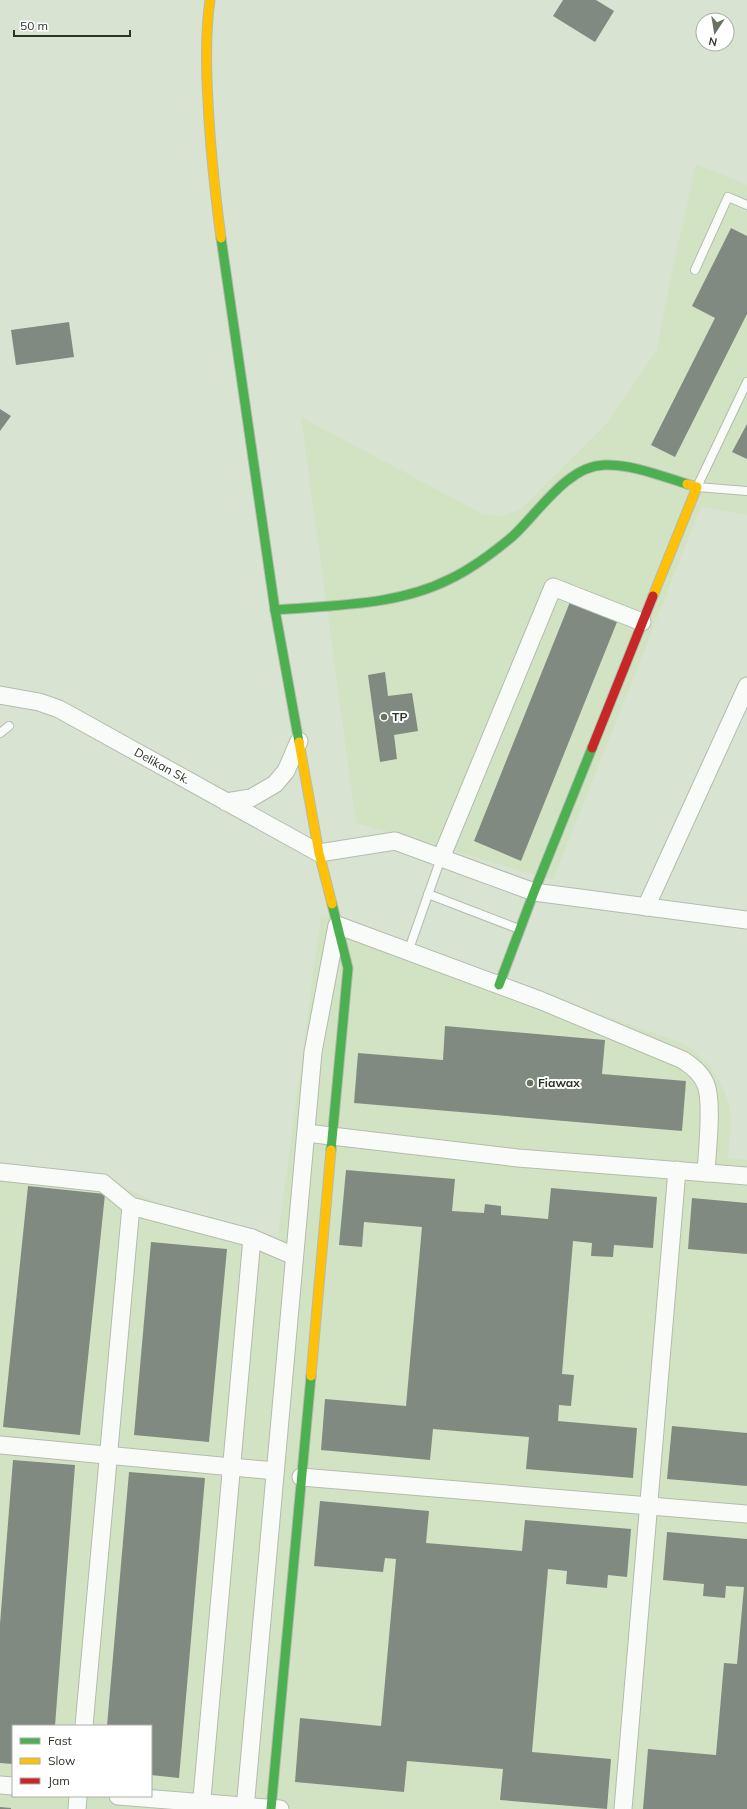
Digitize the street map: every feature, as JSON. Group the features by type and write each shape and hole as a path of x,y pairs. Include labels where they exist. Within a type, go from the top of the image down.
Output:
{"street":[{"path":"126,1797 201,1806 274,1809 301,1478 348,968 319,853 275,610 214,187 209,132 206,50 210,0"},
{"path":"275,610 392,598 408,595 439,584 460,573 499,547 522,528 571,477 594,467 603,465 622,467 697,487 534,892 499,985"},
{"path":"441,858 554,588 642,622"},
{"path":"646,907 747,686"},
{"name":"Delikan Sk.","path":"0,695 39,702 59,709 319,853"},
{"path":"226,802 251,798 275,784 286,771 299,742"},
{"path":"319,853 395,841 534,892 747,920"},
{"path":"337,925 550,1004 683,1060 691,1065 703,1078 710,1100 706,1173"},
{"path":"245,1808 274,1471 313,1052 337,925"},
{"path":"306,1133 518,1158 747,1176"},
{"path":"623,1809 677,1170"},
{"path":"0,1172 103,1183 131,1206 252,1238 294,1256"},
{"path":"84,1725 131,1206"},
{"path":"201,1806 252,1238"},
{"path":"0,1445 274,1471"},
{"path":"301,1478 747,1514"},
{"path":"0,1785 12,1786"},
{"path":"77,1809 78,1797"}],"lane":[{"path":"695,270 728,197 747,205"},
{"path":"747,382 697,487 747,490"},
{"path":"0,733 9,726"},
{"path":"408,952 441,858"},
{"path":"428,894 520,929"}],"shaded area":[{"path":"696,164 747,185 747,515 701,507 553,880 356,823 301,417 483,514 502,516 521,509 607,423 657,350 668,290"},
{"path":"321,915 679,1042 690,1048 710,1066 724,1090 729,1104 731,1119 728,1158 747,1160 747,1809 0,1809 0,1164 120,1186 158,1203 278,1237"}],"building":[{"path":"563,0 596,0 614,11 595,42 553,16"},
{"path":"731,228 747,236 747,314 675,457 651,445 715,318 692,306"},
{"path":"69,322 74,357 16,365 11,330"},
{"path":"0,409 11,416 0,431"},
{"path":"747,424 747,459 732,452"},
{"path":"570,602 617,622 521,861 474,841"},
{"path":"385,672 388,696 412,693 418,731 394,735 397,759 380,762 368,675"},
{"path":"445,1026 605,1040 602,1074 686,1081 682,1131 354,1103 358,1053 443,1060"},
{"path":"346,1170 455,1179 452,1211 484,1213 485,1204 501,1206 501,1215 548,1219 551,1188 657,1197 653,1248 614,1245 613,1257 591,1256 592,1243 573,1241 562,1374 574,1375 571,1406 559,1405 558,1421 637,1428 633,1478 526,1469 529,1437 433,1429 430,1460 321,1450 325,1399 406,1406 422,1227 364,1222 362,1247 339,1245"},
{"path":"28,1186 105,1194 80,1435 3,1427"},
{"path":"692,1198 747,1203 747,1254 688,1249"},
{"path":"151,1242 227,1249 209,1442 134,1435"},
{"path":"672,1426 747,1433 747,1486 667,1479"},
{"path":"13,1460 75,1465 55,1725 12,1725 12,1764 0,1763 0,1624"},
{"path":"129,1472 205,1478 179,1778 152,1775 152,1725 107,1725"},
{"path":"320,1501 429,1511 426,1543 522,1551 525,1520 631,1529 627,1577 608,1575 607,1588 566,1584 567,1571 548,1569 532,1752 611,1759 607,1809 500,1800 503,1769 407,1761 404,1792 295,1782 300,1718 381,1726 396,1559 385,1558 383,1572 314,1566"},
{"path":"667,1532 747,1539 747,1809 643,1809 648,1749 716,1755 724,1663 737,1664 744,1587 726,1586 725,1598 703,1596 704,1584 663,1580"},
{"path":"0,1807 11,1808 11,1809 0,1809"}],"traffic: fast":[{"path":"221,238 275,610 299,742"},
{"path":"275,610 364,603 387,599 408,595 430,588 459,575 475,565 513,536 554,492 578,473 590,467 604,465 625,466 687,484"},
{"path":"499,985 534,892 592,748"},
{"path":"331,1150 348,968 332,904"},
{"path":"271,1809 311,1376"}],"traffic: slow":[{"path":"210,0 206,63 207,88 211,152 221,238"},
{"path":"653,596 697,487 687,484"},
{"path":"299,742 319,853 332,904"},
{"path":"311,1376 331,1150"}],"traffic: jam":[{"path":"592,748 653,596"}],"place":[{"name":"TP","path":"384,717"},
{"name":"Fiawax","path":"530,1083"}]}
